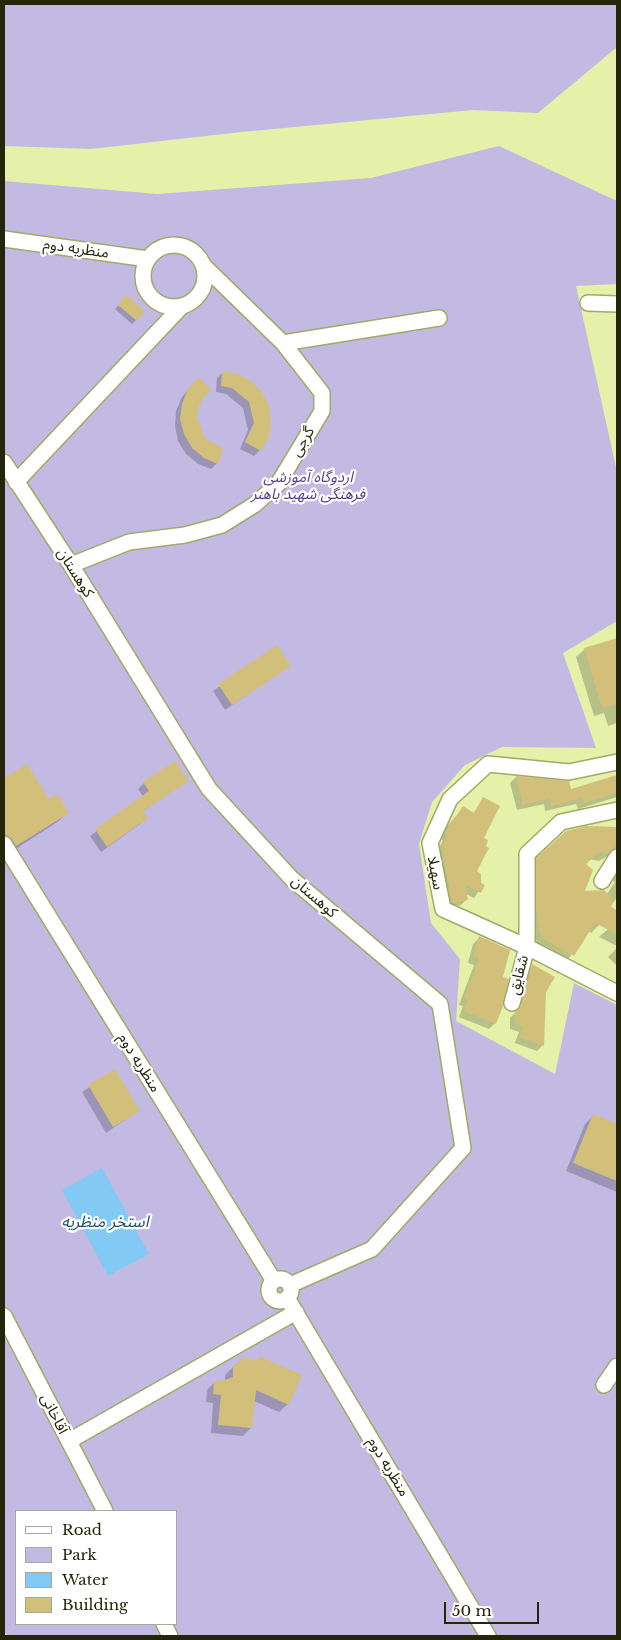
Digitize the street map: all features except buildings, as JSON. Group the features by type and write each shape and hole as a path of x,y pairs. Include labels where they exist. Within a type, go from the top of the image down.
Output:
{"street":[{"name":"منظریه دوم","path":"4,239 148,259"},
{"path":"174,244 193,250 205,267 204,288 191,303 181,307 171,308 152,299 146,290 143,280 148,259 164,246 174,244"},
{"name":"گرجی","path":"71,565 129,542 185,535 222,525 254,505 278,484 322,411 322,393 283,343 205,267"},
{"path":"588,303 617,304"},
{"path":"16,482 181,307"},
{"path":"283,343 439,318"},
{"name":"کوهستان","path":"4,462 71,565 209,789 292,879 440,1004 463,1148 372,1249 288,1291"},
{"name":"سهیلا","path":"617,762 569,772 488,764 450,799 430,843 442,909 527,947 617,993"},
{"name":"شقایق","path":"512,1003 527,947 527,854 561,822 616,811"},
{"name":"منظریه دوم","path":"4,844 274,1281 287,1281 288,1291 296,1312 488,1636"},
{"path":"602,882 617,858"},
{"path":"69,1441 296,1312"},
{"name":"آقاخانی","path":"4,1316 104,1510"},
{"path":"604,1385 617,1366"}],"green space":[{"path":"4,4 617,4 617,47 538,113 473,110 232,133 91,149 4,146"},
{"name":"اردوگاه آموزشی فرهنگی شهید باهنر","path":"499,146 617,201 617,284 576,286 617,472 617,621 563,653 596,748 502,747 465,765 432,802 419,844 431,923 460,959 456,1021 555,1074 574,983 617,1005 617,1636 7,1636 4,1632 4,181 157,194 371,178"}],"water":[{"name":"استخر منظریه","path":"102,1168 149,1254 108,1276 62,1190"}]}
